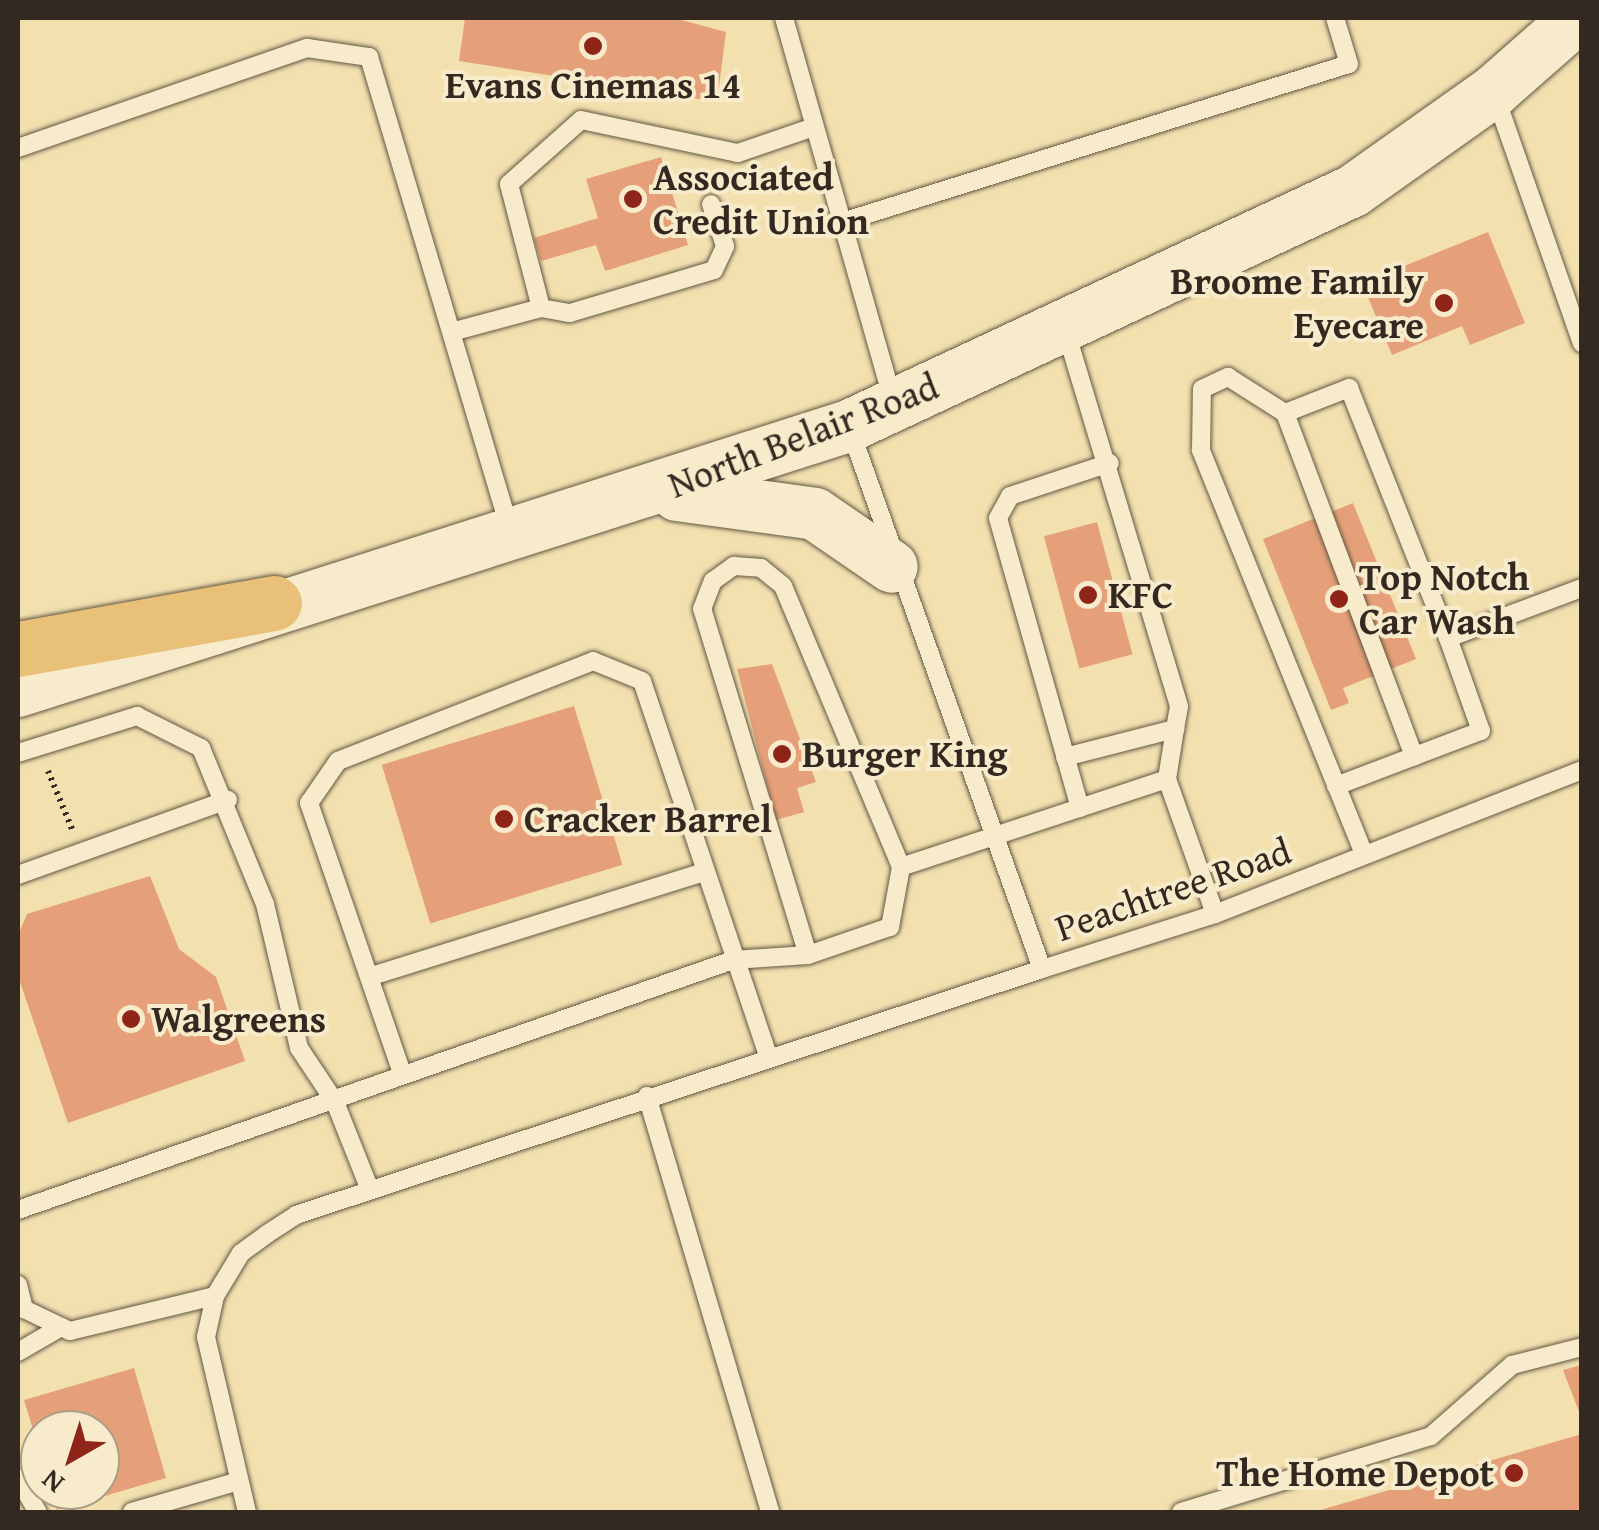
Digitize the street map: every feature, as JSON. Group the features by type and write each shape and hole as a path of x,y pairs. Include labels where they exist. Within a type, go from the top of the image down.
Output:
{"main road":[{"name":"North Belair Road","path":"18,691 274,603 510,530 650,493 872,416 1353,192 1494,91 1577,18"},
{"path":"650,493 814,514 892,566"},
{"path":"18,648 274,603"}],"lane":[{"name":"Peachtree Road","path":"784,18 810,128 839,223 872,416 892,566 988,837 1042,968 1215,914 1582,770"},
{"path":"839,223 1349,64 1335,18"},
{"path":"18,148 307,48 369,57 455,331 510,530"},
{"path":"1494,91 1582,343"},
{"path":"541,308 509,184 581,120 738,152 810,128"},
{"path":"455,331 541,308 570,312 714,270 724,246 711,204"},
{"path":"1065,326 1110,464 1179,706 1168,779 1215,914"},
{"path":"1364,854 1201,450 1202,389 1228,377 1285,413 1414,757"},
{"path":"1285,413 1349,388 1481,732 1336,786"},
{"path":"1080,808 998,518 1010,496 1110,464"},
{"path":"18,1210 733,960 808,955 890,928 902,868 823,698 799,615 762,568 734,566 713,581 702,609 808,955"},
{"path":"1448,638 1582,588"},
{"path":"402,1073 372,976 309,803 338,761 593,661 642,681 703,872 768,1055"},
{"path":"18,753 137,716 202,748 228,800 298,1048 335,1102 370,1190"},
{"path":"1065,757 1176,729"},
{"path":"902,868 1168,779"},
{"path":"18,875 228,800"},
{"path":"372,976 703,872"},
{"path":"247,1512 206,1338 215,1296 241,1253 296,1215 768,1055 1042,968"},
{"path":"648,1096 770,1512"},
{"path":"18,1285 24,1309 61,1326"},
{"path":"18,1352 61,1326 215,1296"},
{"path":"1181,1512 1431,1436 1512,1365 1582,1348"},
{"path":"18,1478 38,1512"},
{"path":"132,1512 239,1481"}],"path":[{"path":"46,765 82,852"}],"building":[{"name":"Evans Cinemas 14","path":"465,18 674,18 726,32 717,102 459,61"},
{"name":"Associated Credit Union","path":"661,157 688,245 605,271 596,245 541,261 534,238 598,218 586,179"},
{"name":"Broome Family Eyecare","path":"1488,232 1525,323 1470,345 1462,326 1392,355 1362,283"},
{"name":"Top Notch Car Wash","path":"1353,503 1416,659 1343,688 1349,703 1331,710 1263,539"},
{"name":"KFC","path":"1097,522 1132,654 1079,669 1044,536"},
{"name":"Burger King","path":"772,664 816,782 797,788 804,812 776,820 737,669"},
{"name":"Cracker Barrel","path":"574,706 623,865 430,924 382,765"},
{"name":"Walgreens","path":"150,876 179,949 216,977 245,1061 68,1123 18,976 18,935 27,914"},
{"name":"The Home Depot","path":"1582,1365 1582,1417 1581,1417 1563,1370"},
{"path":"134,1368 166,1478 120,1492 120,1410 27,1410 24,1400"},
{"name":"The Home Depot","path":"1582,1434 1582,1512 1317,1512 1317,1511"}],"place":[{"name":"Evans Cinemas 14","path":"593,46"},
{"name":"Associated Credit Union","path":"633,199"},
{"name":"Broome Family Eyecare","path":"1444,303"},
{"name":"KFC","path":"1088,595"},
{"name":"Top Notch Car Wash","path":"1339,599"},
{"name":"Burger King","path":"782,754"},
{"name":"Cracker Barrel","path":"504,819"},
{"name":"Walgreens","path":"131,1019"},
{"name":"The Home Depot","path":"1514,1473"}]}
